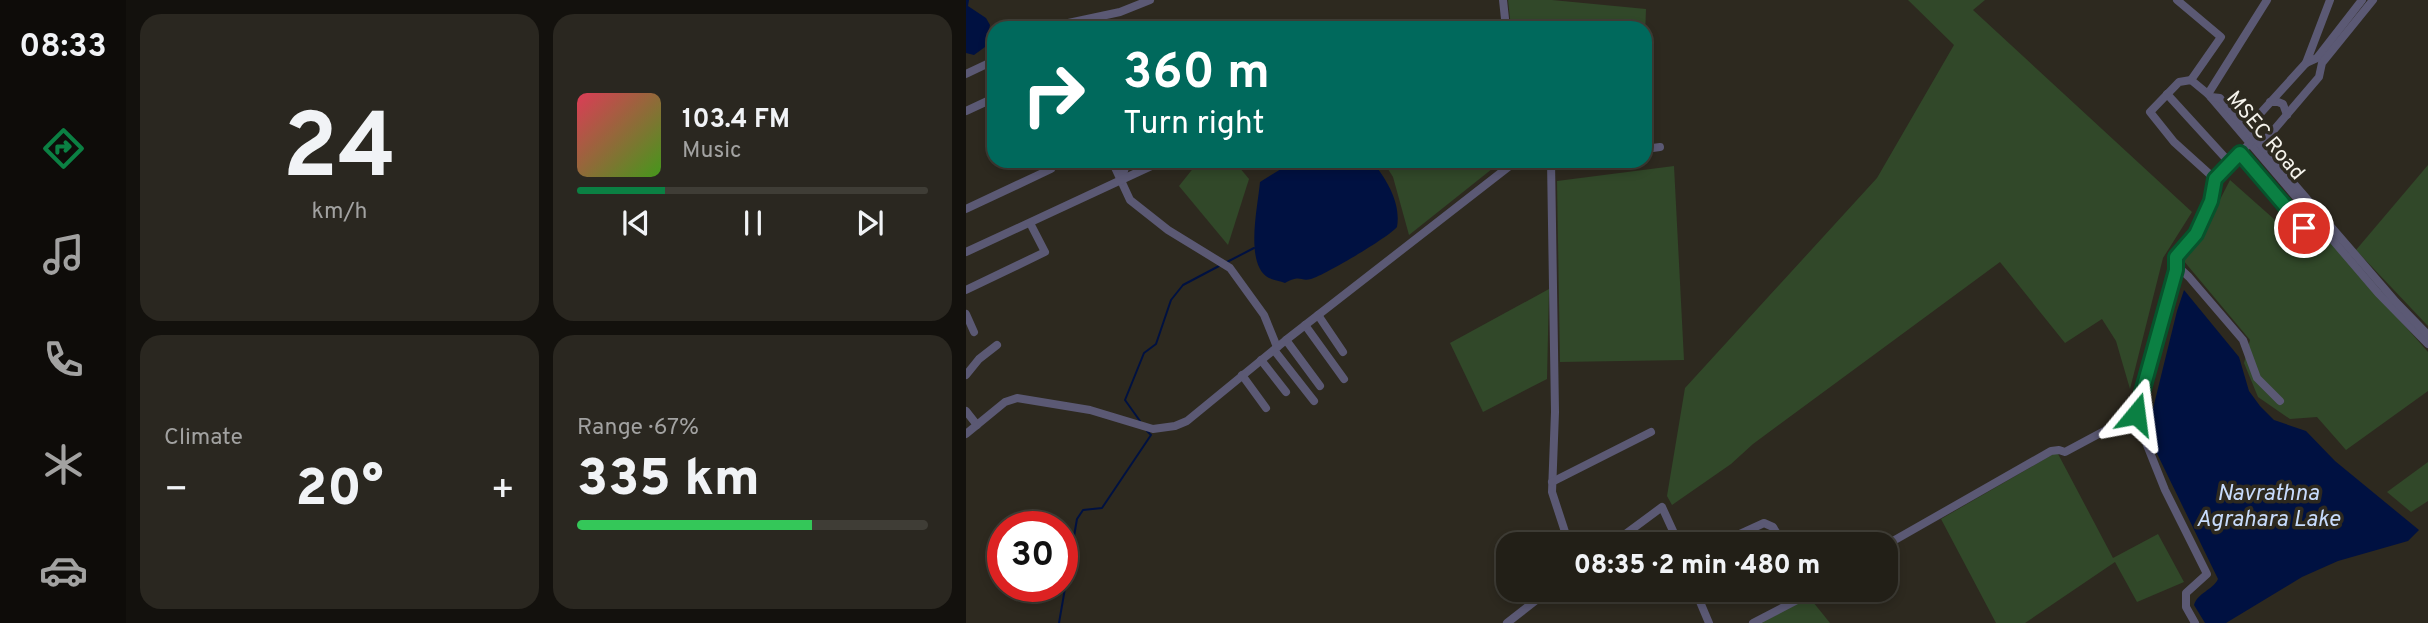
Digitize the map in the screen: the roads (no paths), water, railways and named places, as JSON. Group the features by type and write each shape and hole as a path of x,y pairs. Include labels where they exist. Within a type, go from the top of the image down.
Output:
{"street":[{"path":"1078,21 1120,12 1150,0"},
{"path":"1503,0 1505,21"},
{"path":"2176,0 2221,37 2191,80 2179,82 2150,112 2174,142 2215,179"},
{"path":"2191,80 2209,96 2267,0"},
{"path":"2246,128 2306,63 2330,0"},
{"path":"2306,63 2317,58 2362,0"},
{"path":"2260,145 2319,77 2322,63 2373,0"},
{"path":"966,74 987,64"},
{"path":"2167,94 2230,163"},
{"name":"MSEC Road","path":"2209,96 2220,98 2378,293 2428,344"},
{"name":"MSEC Road","path":"2209,96 2428,335"},
{"path":"966,110 987,101"},
{"path":"2270,102 2285,106 2287,115"},
{"path":"2194,623 2186,607 2186,593 2207,574 2165,490 2135,415 2176,257 2194,237 2211,201 2215,179 2250,143"},
{"path":"1652,148 1660,147"},
{"path":"2240,153 2304,228"},
{"path":"1115,168 1130,200 1168,230 1230,268 1264,315 1275,348 1314,401"},
{"path":"1121,181 1125,168"},
{"path":"966,252 1148,168"},
{"path":"966,433 1005,402 1017,398 1068,405 1153,429 1164,429 1187,421 1261,359 1507,168"},
{"path":"1550,168 1555,401 1552,492 1565,532"},
{"path":"966,209 1051,169"},
{"path":"966,290 1045,252 1030,223"},
{"path":"2176,265 2243,340 2257,377 2280,401"},
{"path":"966,314 974,332"},
{"path":"1318,315 1343,352"},
{"path":"1305,325 1345,379"},
{"path":"1286,340 1321,386"},
{"path":"966,375 979,359 997,345"},
{"path":"1261,359 1286,392"},
{"path":"1242,375 1266,408"},
{"path":"966,411 977,425"},
{"path":"1898,538 2051,451 2065,452 2135,415"},
{"path":"1552,482 1651,432"},
{"path":"1628,532 1662,507 1673,532"},
{"path":"1744,532 1764,523 1773,527 1776,532"},
{"path":"1507,623 1534,602"},
{"path":"1700,602 1709,623"},
{"path":"1753,623 1789,602"}],"water":[{"path":"966,0 969,0 968,6 988,21 987,38 985,47 974,55 966,53"},
{"path":"1283,168 1377,168 1392,194 1397,210 1397,227 1370,247 1311,279 1294,279 1285,283 1269,278 1261,271 1255,248 1255,219 1260,182"},
{"name":"Navrathna Agrahara Lake","path":"2184,290 2239,357 2249,391 2260,406 2274,420 2306,431 2335,461 2419,530 2408,541 2338,561 2302,577 2226,623 2205,623 2194,605 2218,579 2147,433"}],"waterway":[{"path":"1227,262 1254,248"},
{"path":"1140,421 1125,400 1144,353 1156,344 1171,300 1183,285 1219,266"},
{"path":"1059,623 1077,519 1083,510 1102,508 1151,435 1147,431"}]}
